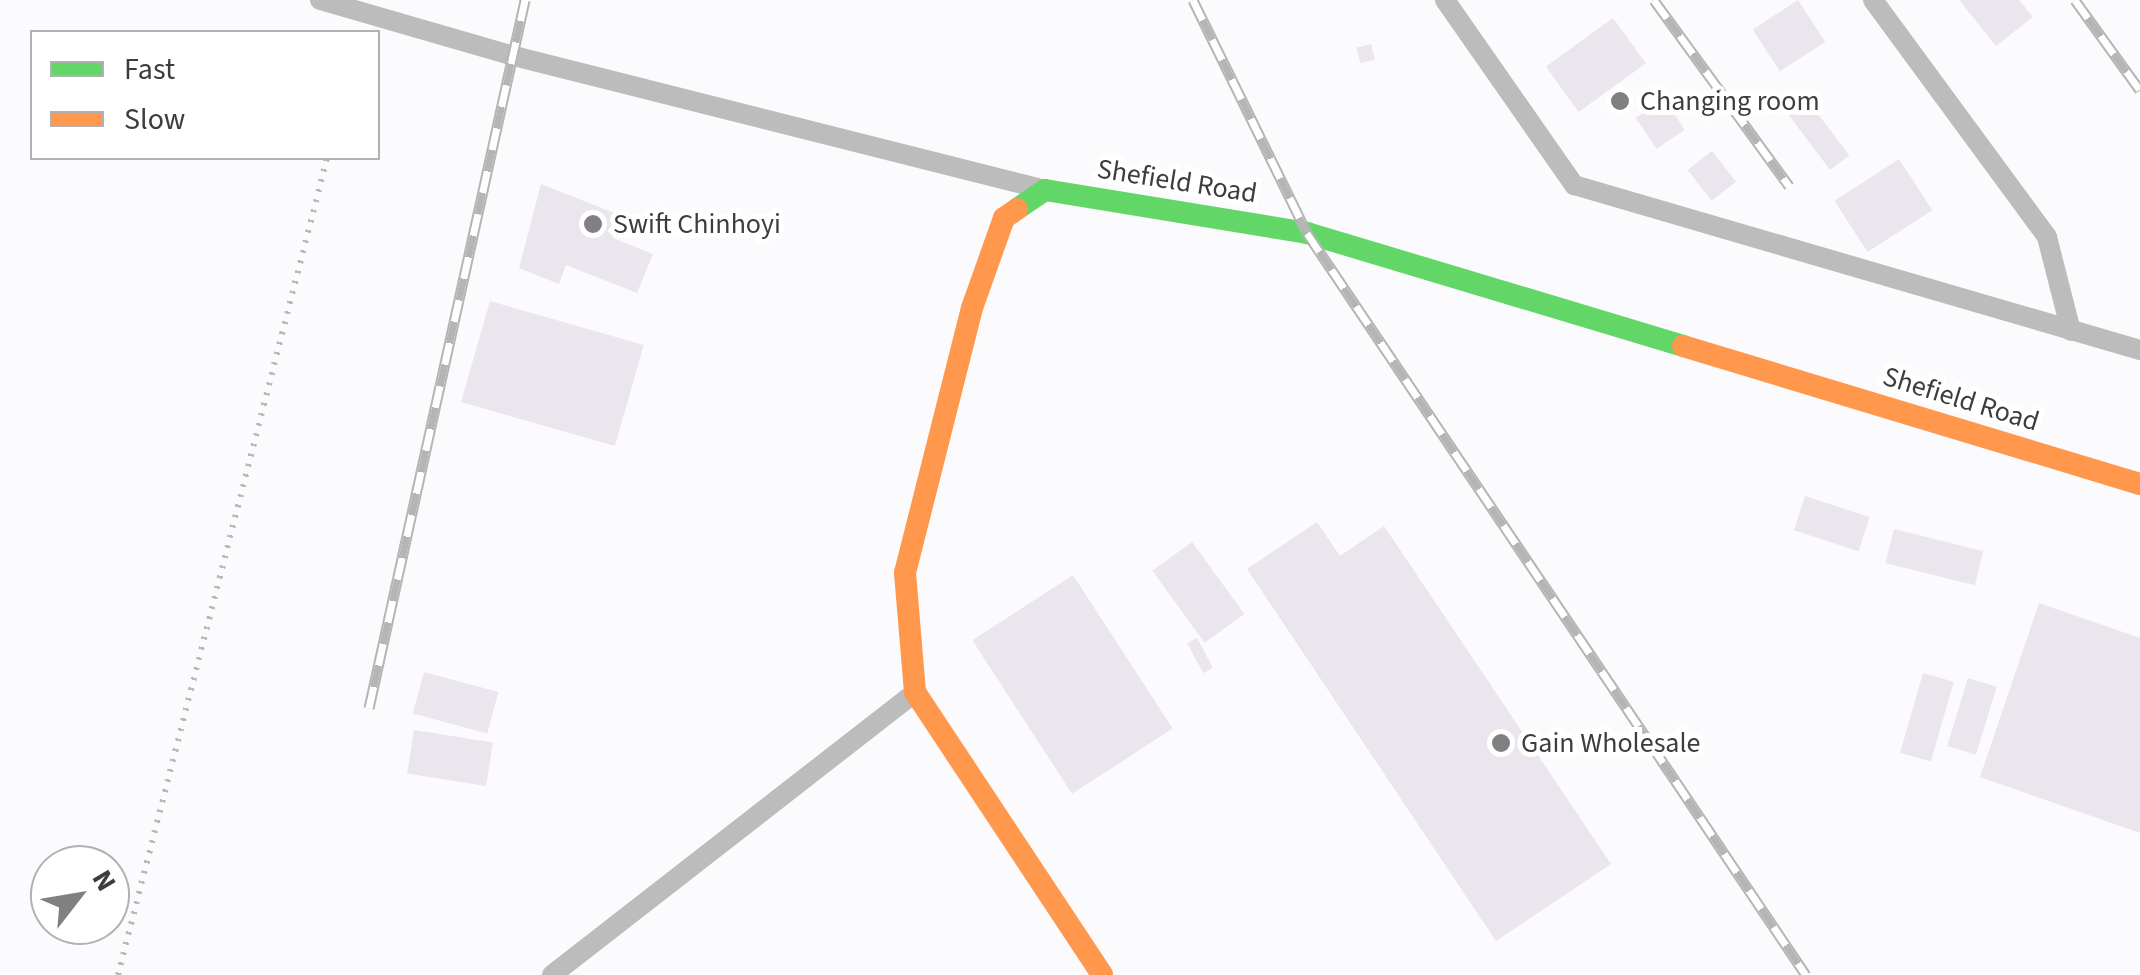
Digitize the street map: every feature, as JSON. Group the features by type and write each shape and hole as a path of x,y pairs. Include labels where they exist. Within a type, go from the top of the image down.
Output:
{"street":[{"name":"Shefield Road","path":"1045,190 1307,233 2140,484"},
{"path":"1045,190 1004,218 972,308 905,573 915,692 1102,975"}],"lane":[{"path":"320,0 514,56 1045,190"},
{"path":"1445,0 1574,185 2140,350"},
{"path":"1872,0 2048,237 2071,332"},
{"path":"552,975 915,692"}],"path":[{"path":"118,975 326,160"}],"building":[{"path":"1798,0 1825,42 1780,71 1753,29"},
{"path":"1959,0 2019,0 2033,17 1996,46"},
{"path":"1613,18 1646,63 1579,112 1546,67"},
{"path":"1371,44 1375,60 1360,63 1356,48"},
{"path":"1806,98 1849,156 1830,170 1787,112"},
{"path":"1664,99 1685,130 1657,149 1636,118"},
{"path":"1712,151 1736,182 1712,201 1688,170"},
{"path":"1899,159 1932,210 1868,252 1834,201"},
{"path":"541,184 622,216 613,238 653,254 637,293 566,265 559,284 519,268"},
{"path":"490,301 644,345 615,446 461,402"},
{"path":"1805,496 1870,517 1859,551 1794,530"},
{"path":"1317,522 1340,556 1384,526 1611,864 1496,941 1247,569"},
{"path":"1894,529 1983,551 1975,585 1886,563"},
{"path":"1192,542 1244,614 1205,643 1152,571"},
{"path":"1073,575 1173,728 1072,794 972,640"},
{"path":"2039,603 2140,638 2140,833 1980,777"},
{"path":"1197,638 1213,668 1203,673 1187,643"},
{"path":"424,672 498,692 487,733 413,714"},
{"path":"1923,673 1954,682 1931,762 1900,753"},
{"path":"1968,678 1997,687 1976,755 1947,746"},
{"path":"414,730 493,743 486,786 407,773"}],"railway":[{"path":"369,708 525,0"},
{"path":"1193,0 1307,233 1806,975"},
{"path":"1654,0 1789,186"},
{"path":"2075,0 2140,90"}],"traffic: fast":[{"path":"1017,209 1045,190 1307,233 1683,346"}],"traffic: slow":[{"path":"1017,209 1004,218 972,308 905,573 915,692 1102,975"},
{"path":"1683,346 2140,484"}],"place":[{"name":"Changing room","path":"1620,101"},
{"name":"Swift Chinhoyi","path":"593,224"},
{"name":"Gain Wholesale","path":"1501,743"}]}
